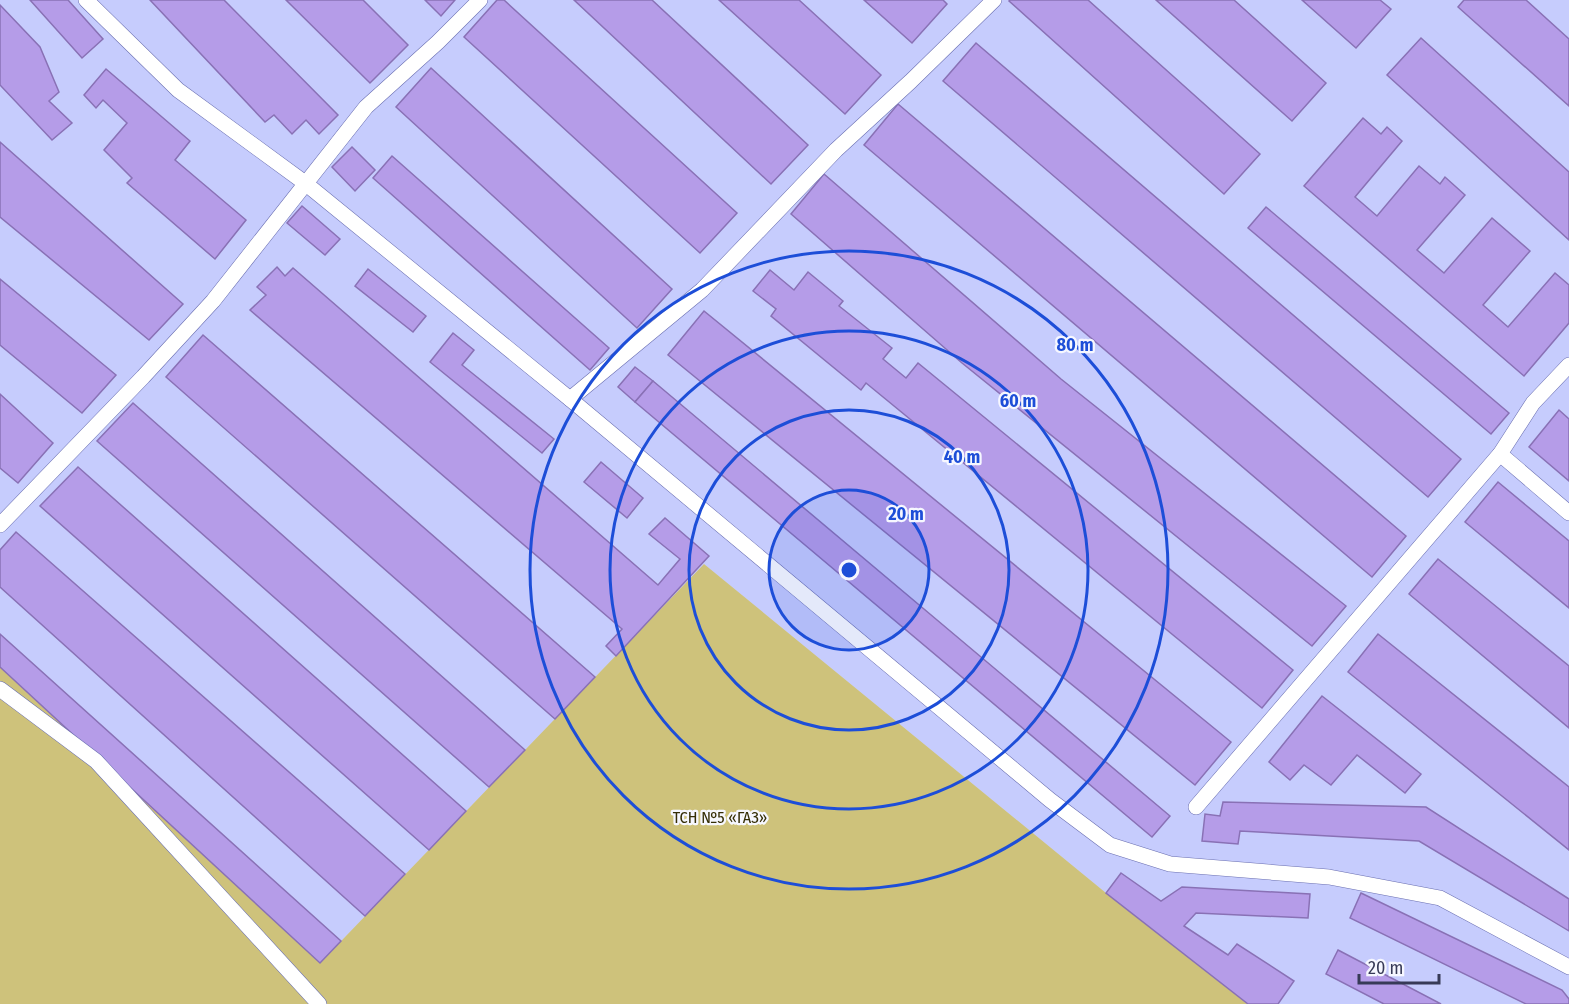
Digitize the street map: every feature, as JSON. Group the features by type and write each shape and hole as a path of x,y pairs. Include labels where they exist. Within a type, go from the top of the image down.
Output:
{"lane":[{"path":"86,0 178,90 305,183 570,399 1050,800 1110,845 1170,864 1329,877 1440,898 1569,967"},
{"path":"0,525 128,394 213,302 366,107 438,42 480,0"},
{"path":"570,399 702,290 836,150 994,0"},
{"path":"1196,807 1500,454 1533,403 1569,365"},
{"path":"1500,454 1569,513"},
{"path":"0,689 96,761 319,1004"}],"shaded area":[{"path":"0,0 1569,0 1569,1004 1248,1004 1106,893 704,564 320,963 0,667"}],"green space":[{"name":"ТСН №5 «ГАЗ»","path":"704,564 1106,893 1248,1004 0,1004 0,667 320,963"}],"building":[{"path":"30,0 68,0 103,39 82,58"},
{"path":"150,0 224,0 338,115 319,134 306,120 292,134 274,115 265,122"},
{"path":"286,0 363,0 408,45 370,83"},
{"path":"425,0 455,0 441,16"},
{"path":"497,0 504,0 737,213 700,253 464,37"},
{"path":"574,0 652,0 808,145 771,184"},
{"path":"719,0 799,0 881,75 845,114"},
{"path":"864,0 943,0 947,4 912,43"},
{"path":"1010,0 1088,0 1260,154 1224,194"},
{"path":"1156,0 1234,0 1326,83 1292,121"},
{"path":"1302,0 1380,0 1391,9 1356,48"},
{"path":"1464,0 1526,0 1569,39 1569,106 1458,7"},
{"path":"0,5 40,47 59,92 49,101 72,123 52,140 0,85"},
{"path":"1421,38 1569,172 1569,240 1387,75"},
{"path":"976,43 1461,459 1428,497 943,81"},
{"path":"431,68 672,289 637,328 396,107"},
{"path":"106,69 190,141 175,160 246,220 215,259 127,183 132,178 104,150 127,123 103,100 96,108 84,95"},
{"path":"898,104 1406,536 1372,577 864,145"},
{"path":"1363,118 1381,134 1387,127 1402,141 1355,197 1377,216 1419,166 1440,184 1445,177 1465,195 1417,250 1444,273 1492,218 1530,251 1483,305 1508,327 1555,273 1569,285 1569,323 1524,376 1304,186"},
{"path":"0,142 183,304 149,340 0,217"},
{"path":"352,147 375,170 355,191 332,167"},
{"path":"392,156 609,348 590,370 373,178"},
{"path":"824,174 1061,379 1346,606 1312,646 962,363 791,214"},
{"path":"302,206 340,239 325,255 287,223"},
{"path":"1266,207 1509,413 1491,434 1248,228"},
{"path":"277,267 285,276 293,268 658,585 680,559 649,534 665,518 709,556 616,656 606,646 622,629 250,310 266,295 257,287"},
{"path":"368,269 426,316 413,332 355,286"},
{"path":"770,270 794,290 808,272 843,301 839,306 892,348 883,359 906,378 918,363 1293,670 1262,708 866,383 861,390 771,316 776,309 753,291"},
{"path":"0,279 116,375 82,413 0,345"},
{"path":"704,311 1231,742 1195,785 668,355"},
{"path":"453,333 474,350 462,365 554,439 542,453 430,362"},
{"path":"203,335 595,677 555,719 166,377"},
{"path":"635,367 653,381 635,402 618,387"},
{"path":"653,381 1170,816 1152,837 635,402"},
{"path":"0,394 53,443 18,483 0,468"},
{"path":"133,403 525,750 489,787 97,441"},
{"path":"1559,410 1569,419 1569,481 1529,447"},
{"path":"601,462 643,498 627,518 584,482"},
{"path":"78,467 466,811 429,850 40,506"},
{"path":"1498,482 1569,541 1569,608 1465,522"},
{"path":"16,532 405,874 365,916 0,587 0,550"},
{"path":"1438,559 1569,666 1569,728 1409,594"},
{"path":"0,634 341,941 320,963 0,667"},
{"path":"1378,634 1569,787 1569,850 1348,672"},
{"path":"1322,696 1421,774 1405,793 1357,755 1331,785 1304,765 1290,780 1269,762"},
{"path":"1223,802 1426,807 1569,899 1569,931 1419,841 1240,831 1238,844 1202,841 1205,814 1220,816"},
{"path":"1121,873 1161,901 1182,887 1310,894 1308,918 1196,913 1184,926 1228,955 1237,944 1294,981 1278,1004 1248,1004 1106,893"},
{"path":"1361,893 1562,990 1569,999 1569,1004 1526,1004 1350,918"},
{"path":"1338,950 1441,1004 1384,1004 1326,974"}]}
